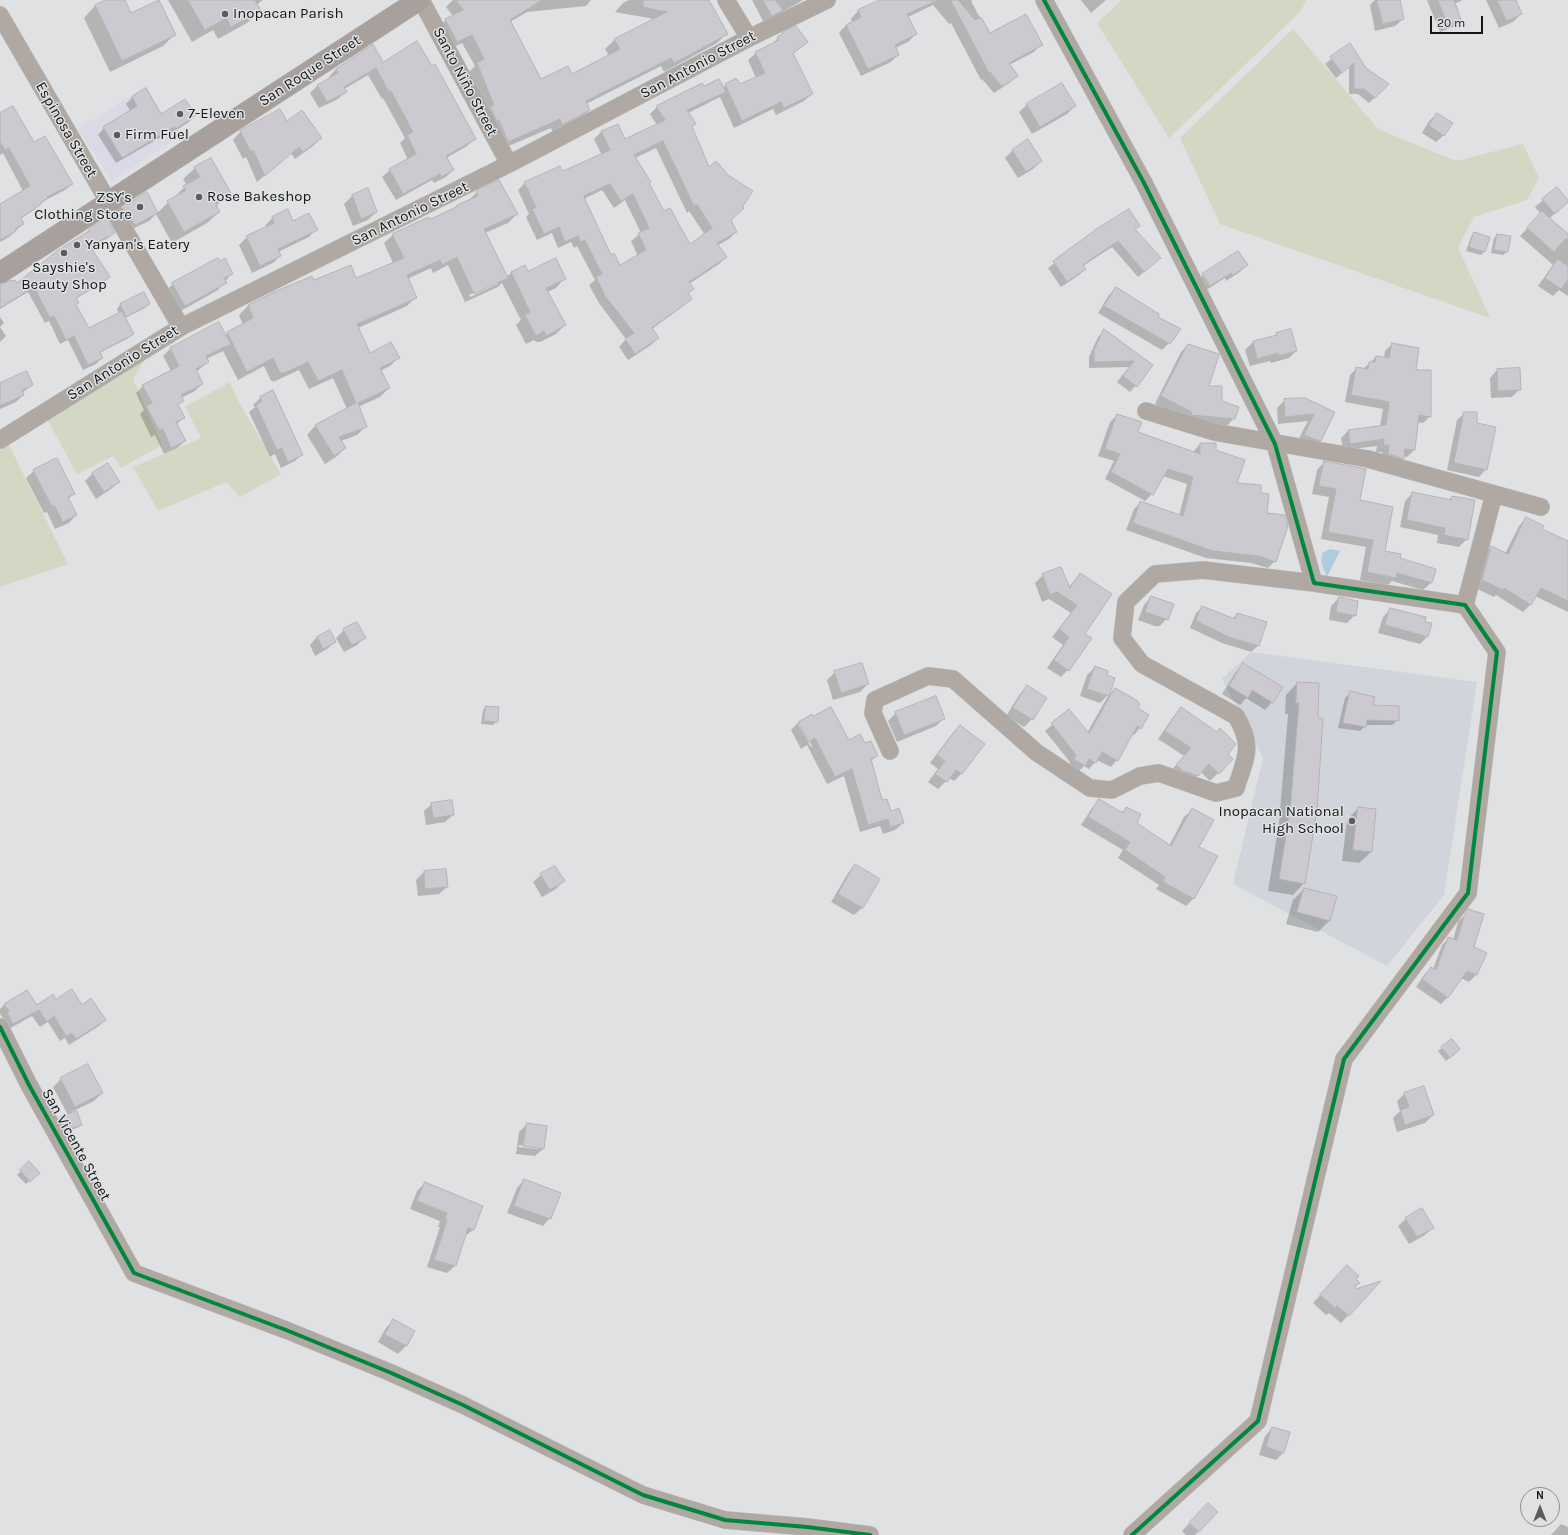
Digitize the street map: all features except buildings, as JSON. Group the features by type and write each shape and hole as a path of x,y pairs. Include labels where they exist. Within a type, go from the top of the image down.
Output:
{"main road":[{"name":"San Roque Street","path":"0,273 420,0"}],"street":[{"name":"Santo Niño Street","path":"420,0 509,164"},
{"path":"726,0 749,38"},
{"name":"San Antonio Street","path":"0,440 181,327 509,164 749,38 827,0"},
{"path":"1044,0 1144,183 1275,444 1314,583"},
{"name":"Espinosa Street","path":"0,15 181,327"},
{"path":"1146,411 1214,432 1275,444 1368,459 1541,507"},
{"path":"1465,605 1494,494"},
{"path":"890,751 873,713 875,700 928,676 953,679 1036,752 1090,788 1112,790 1140,776 1159,773 1216,793 1236,788 1247,751 1244,732 1236,716 1142,664 1122,638 1126,602 1155,574 1203,570 1314,583 1465,605 1497,652 1468,893 1344,1058 1258,1421 1132,1535"},
{"name":"San Vicente Street","path":"0,1027 29,1085 134,1273 286,1330 389,1372 463,1405 643,1495 725,1520 807,1527 870,1535"}],"shaded area":[{"path":"146,86 177,138 112,181 78,129"},
{"name":"Inopacan National High School","path":"1251,652 1477,682 1444,895 1387,966 1233,884 1263,758 1222,679"}],"green space":[{"path":"1122,0 1306,0 1301,11 1169,138 1097,23"},
{"path":"1293,29 1378,129 1456,161 1523,144 1539,178 1527,200 1474,217 1458,247 1490,318 1220,224 1180,138"},
{"path":"148,354 133,379 162,445 121,468 113,456 77,474 45,415"},
{"path":"230,382 240,404 281,474 240,497 226,482 158,511 133,467 201,438 185,407"},
{"path":"7,441 68,564 0,587 0,446"}],"water":[{"path":"1330,549 1340,551 1327,577 1321,563 1322,553"}],"cycle path":[{"path":"1044,0 1144,183 1275,444 1314,583 1465,605 1497,652 1468,893 1344,1059 1258,1421 1132,1535"},
{"path":"0,1027 29,1085 134,1273 286,1330 389,1372 463,1405 643,1495 725,1520 807,1527 870,1535"}],"place":[{"name":"Inopacan Parish","path":"225,14"},
{"name":"7-Eleven","path":"180,114"},
{"name":"Firm Fuel","path":"117,135"},
{"name":"Rose Bakeshop","path":"199,197"},
{"name":"ZSY's Clothing Store","path":"140,207"},
{"name":"Yanyan's Eatery","path":"77,245"},
{"name":"Sayshie's Beauty Shop","path":"64,253"},
{"name":"Inopacan National High School","path":"1352,821"}]}
